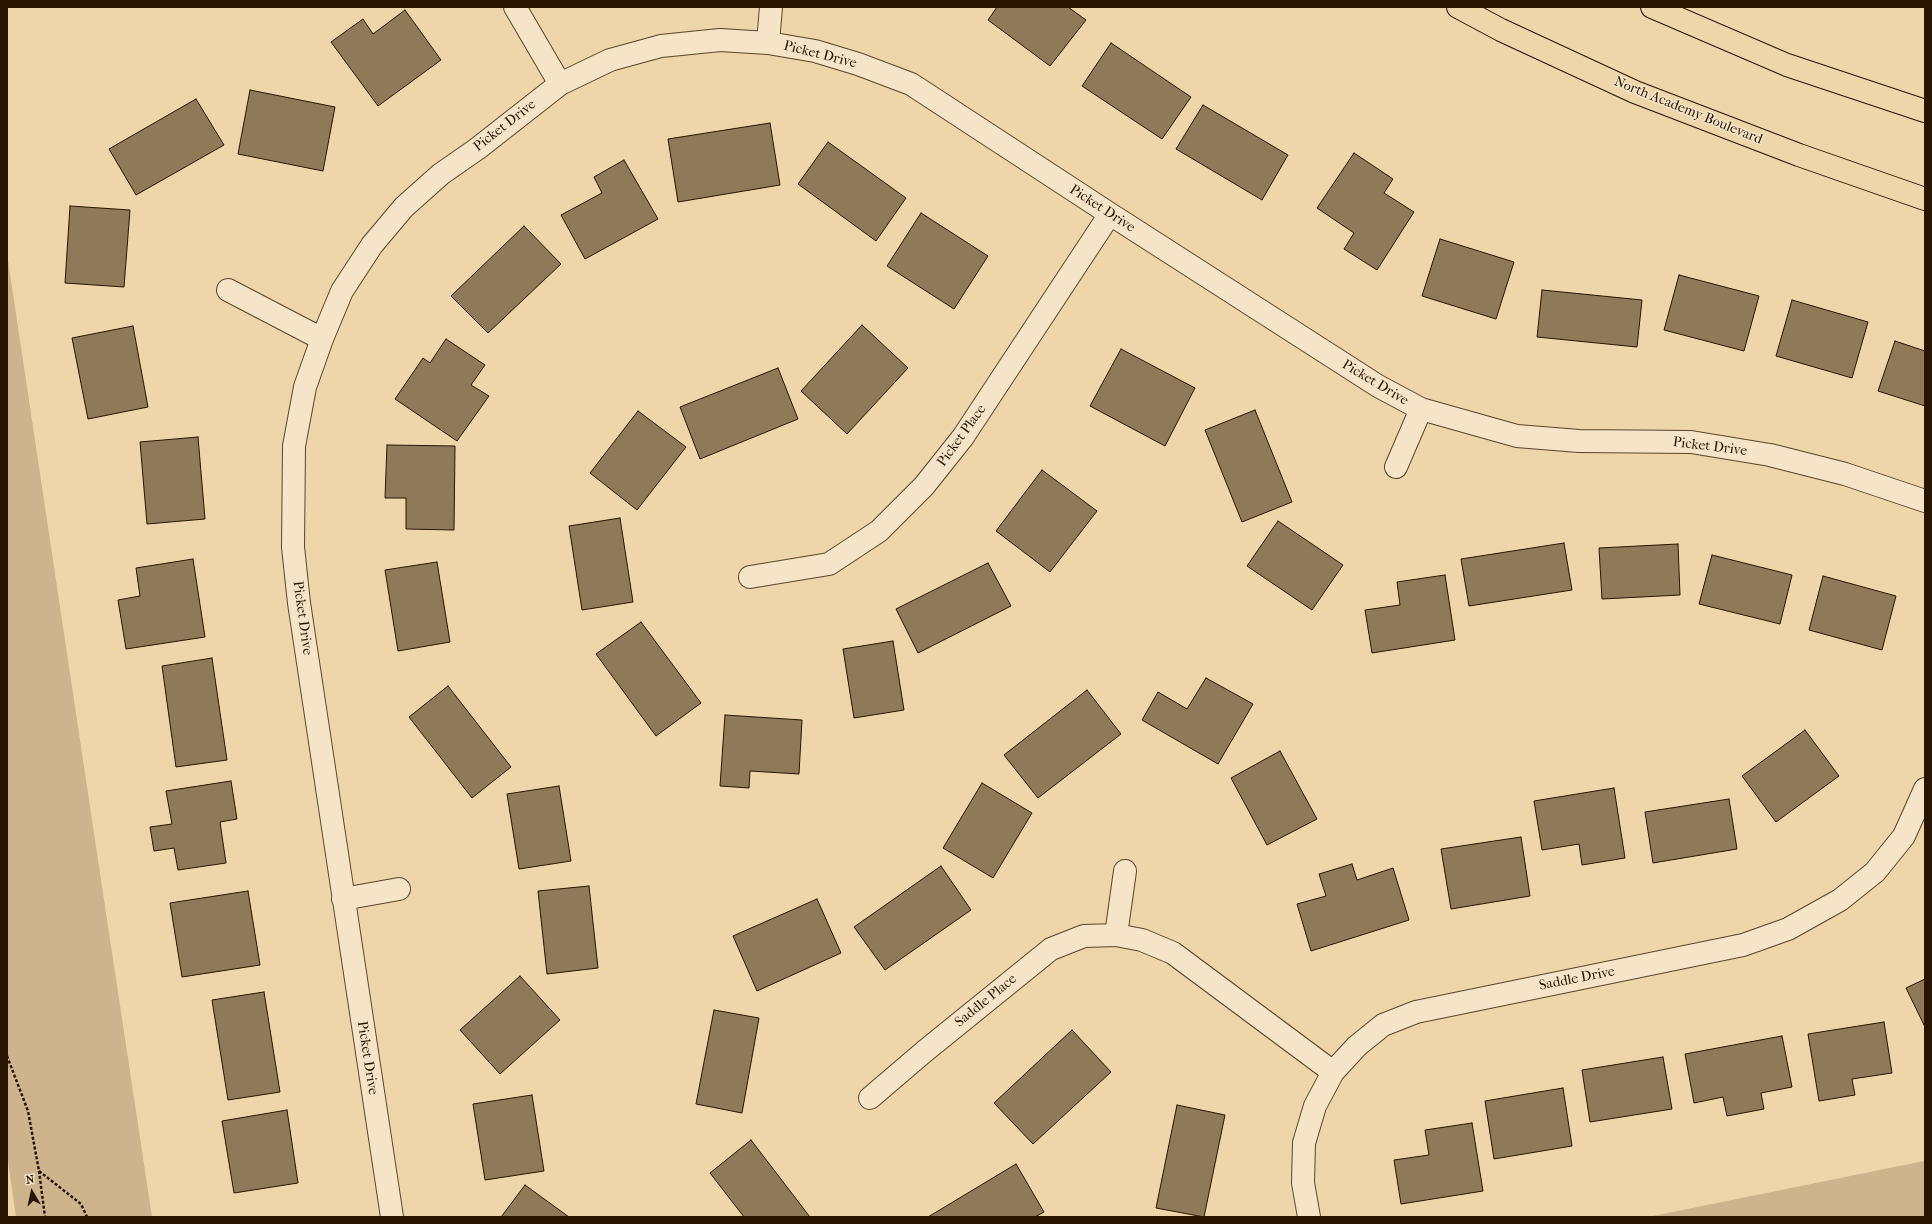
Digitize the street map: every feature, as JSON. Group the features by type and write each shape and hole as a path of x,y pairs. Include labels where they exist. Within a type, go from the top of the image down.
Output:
{"highway":[{"name":"North Academy Boulevard","path":"1458,7 1501,30 1635,92 1799,155 1925,199"},
{"path":"1652,7 1787,65 1925,111"}],"street":[{"path":"515,7 560,84"},
{"name":"Picket Drive","path":"768,43 771,7"},
{"name":"Picket Drive","path":"392,1217 299,603 293,547 294,446 305,387 322,338 342,291 372,245 404,207 441,174 477,149 560,84 610,60 661,46 720,40 768,43 815,51 858,64 911,84 1378,386 1421,409 1517,436 1579,441 1691,442 1770,455 1845,474 1925,501"},
{"name":"Picket Place","path":"750,577 828,564 879,531 924,486 963,437 1110,214"},
{"path":"228,290 322,338"},
{"name":"Picket Drive","path":"1396,467 1421,409"},
{"name":"Saddle Drive","path":"1309,1217 1303,1183 1304,1143 1315,1106 1333,1072 1357,1046 1383,1025 1416,1012 1743,945 1788,929 1840,900 1874,872 1904,836 1925,789"},
{"path":"1116,935 1125,870"},
{"path":"343,899 399,889"},
{"name":"Saddle Place","path":"870,1098 925,1051 1051,949 1084,936 1116,935 1142,940 1173,953 1333,1072"}],"path":[{"path":"7,1056 28,1111 39,1171 45,1217"},
{"path":"39,1171 81,1204 87,1217"}],"shaded area":[{"path":"7,254 152,1217 16,1217 7,1154"},
{"path":"1924,1161 1925,1217 1648,1217"}],"building":[{"path":"997,7 1068,7 1086,20 1050,66 988,20"},
{"path":"405,10 441,60 378,106 331,42 363,19 373,34"},
{"path":"1111,43 1191,97 1162,139 1082,86"},
{"path":"250,90 335,107 323,171 238,154"},
{"path":"196,99 224,145 136,195 109,149"},
{"path":"1203,105 1288,155 1262,200 1176,149"},
{"path":"770,123 780,185 678,202 668,139"},
{"path":"828,142 906,198 876,241 798,184"},
{"path":"1354,153 1393,179 1384,193 1414,212 1377,270 1344,249 1354,233 1317,208"},
{"path":"624,160 658,219 585,259 561,215 602,193 594,177"},
{"path":"70,206 130,210 124,287 65,283"},
{"path":"921,213 988,256 954,309 887,266"},
{"path":"524,226 561,264 488,333 451,296"},
{"path":"1440,239 1514,262 1496,319 1422,296"},
{"path":"1679,275 1759,296 1744,351 1664,330"},
{"path":"1542,290 1642,300 1637,347 1537,337"},
{"path":"1792,300 1868,322 1852,378 1776,356"},
{"path":"862,325 908,368 847,434 801,391"},
{"path":"133,326 148,407 88,419 72,338"},
{"path":"446,339 485,365 471,385 489,396 457,441 395,399 423,358 430,363"},
{"path":"1895,341 1925,351 1925,406 1878,391"},
{"path":"1121,349 1195,388 1165,446 1090,406"},
{"path":"778,368 798,419 700,459 680,407"},
{"path":"1255,410 1292,502 1242,522 1205,430"},
{"path":"638,411 686,447 637,510 590,473"},
{"path":"198,437 205,519 147,524 140,442"},
{"path":"387,445 455,446 454,530 406,529 406,498 385,498"},
{"path":"1042,470 1097,511 1050,572 996,531"},
{"path":"620,518 633,602 582,610 569,526"},
{"path":"1278,521 1343,565 1312,610 1247,566"},
{"path":"1564,543 1572,590 1469,606 1461,559"},
{"path":"1678,544 1680,595 1602,599 1599,548"},
{"path":"1712,555 1792,575 1780,624 1699,604"},
{"path":"193,559 205,637 126,649 118,600 140,596 136,568"},
{"path":"437,562 450,642 398,651 385,570"},
{"path":"988,563 1011,606 918,653 896,609"},
{"path":"1445,575 1455,640 1372,653 1365,610 1400,605 1397,582"},
{"path":"1823,576 1896,596 1882,650 1809,630"},
{"path":"641,622 701,703 656,736 596,654"},
{"path":"893,641 904,710 854,718 843,649"},
{"path":"212,658 227,760 176,767 162,666"},
{"path":"1206,678 1253,704 1218,764 1142,720 1158,692 1187,709"},
{"path":"448,686 511,767 472,798 409,717"},
{"path":"1087,690 1121,734 1038,798 1004,755"},
{"path":"725,715 802,720 799,774 750,771 749,788 720,786"},
{"path":"1805,730 1839,776 1776,822 1742,776"},
{"path":"1280,751 1317,819 1267,845 1231,778"},
{"path":"231,781 237,819 220,822 226,863 178,870 174,848 154,851 150,827 172,824 166,791"},
{"path":"982,783 1032,813 993,878 943,848"},
{"path":"559,786 571,861 519,869 507,794"},
{"path":"1614,788 1625,858 1582,865 1579,844 1542,850 1534,801"},
{"path":"1729,799 1737,849 1653,863 1645,812"},
{"path":"1521,837 1530,896 1451,909 1441,849"},
{"path":"1352,864 1357,880 1393,868 1409,920 1311,951 1297,904 1326,896 1319,874"},
{"path":"941,866 971,910 885,970 854,927"},
{"path":"589,886 598,968 547,974 538,891"},
{"path":"248,891 260,965 182,977 170,903"},
{"path":"817,899 841,953 757,991 733,936"},
{"path":"520,976 560,1020 500,1074 460,1030"},
{"path":"1925,979 1925,1027 1906,988"},
{"path":"264,992 280,1092 228,1100 212,1000"},
{"path":"714,1010 759,1018 742,1113 696,1104"},
{"path":"1884,1022 1892,1073 1852,1079 1855,1095 1819,1101 1808,1034"},
{"path":"1072,1030 1111,1072 1033,1144 994,1103"},
{"path":"1782,1036 1792,1087 1761,1093 1764,1109 1727,1116 1723,1097 1694,1103 1685,1054"},
{"path":"1663,1057 1672,1109 1590,1122 1582,1070"},
{"path":"1563,1088 1572,1146 1494,1159 1485,1101"},
{"path":"532,1095 544,1171 485,1180 473,1104"},
{"path":"1177,1105 1225,1115 1204,1217 1156,1208"},
{"path":"287,1110 298,1183 234,1193 222,1121"},
{"path":"1472,1123 1483,1191 1401,1204 1394,1160 1429,1155 1425,1130"},
{"path":"751,1140 810,1217 744,1217 710,1173"},
{"path":"1016,1164 1044,1212 1035,1217 928,1217"},
{"path":"525,1185 569,1217 501,1217"}]}
